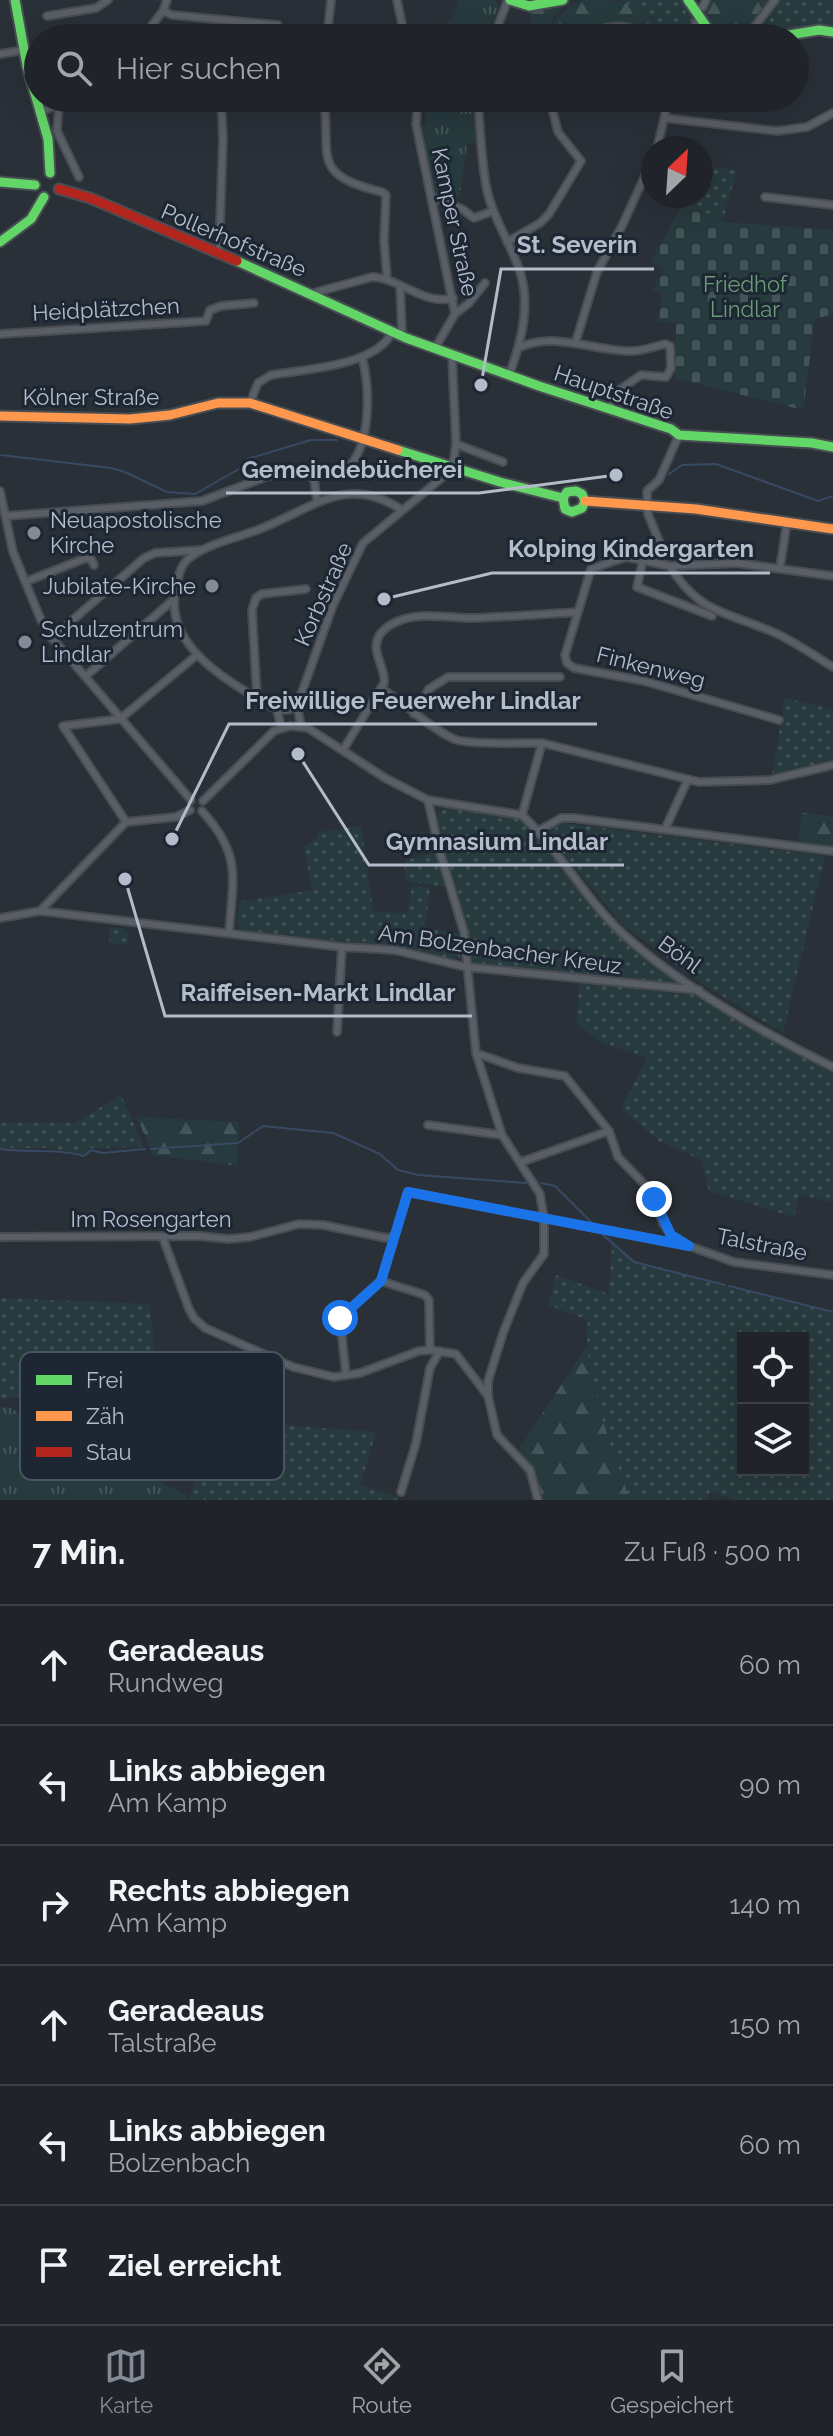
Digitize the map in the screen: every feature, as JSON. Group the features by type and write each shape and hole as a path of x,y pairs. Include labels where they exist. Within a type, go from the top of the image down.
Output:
{"main road":[{"path":"15,0 24,50"},
{"path":"509,0 517,5 535,6 563,0"},
{"path":"688,0 704,24"},
{"path":"809,32 833,32"},
{"path":"41,112 50,149 50,173"},
{"path":"50,173 58,179 59,189 54,196 44,197 35,185 40,176 50,173"},
{"path":"0,182 35,185"},
{"name":"Pollerhofstraße","path":"59,189 90,198 219,253 396,333"},
{"path":"0,242 31,219 44,197"},
{"name":"Hauptstraße","path":"396,333 679,435 833,447"},
{"name":"Kölner Straße","path":"0,416 130,419 170,415 218,403 250,403 563,498"},
{"path":"576,491 582,494 585,501 582,508 572,512 565,509 563,498 567,492 576,491"},
{"path":"585,501 646,505 833,529"}],"street":[{"path":"47,16 96,8 108,0"},
{"path":"153,24 167,0"},
{"path":"328,24 331,0"},
{"path":"397,0 402,24"},
{"path":"499,24 509,0"},
{"path":"693,24 706,0"},
{"path":"757,24 775,0"},
{"path":"163,11 172,15 267,24"},
{"path":"0,54 24,50"},
{"path":"58,112 57,131 79,177"},
{"path":"219,253 222,112"},
{"path":"324,112 325,148 336,176 386,195 384,240 387,279"},
{"name":"Kamper Straße","path":"417,112 416,124 455,314 435,348"},
{"path":"479,112 486,185 493,211 521,275 523,337 509,375"},
{"path":"507,242 540,223 549,214 582,159 567,146 558,132 553,112"},
{"path":"660,136 666,112"},
{"path":"664,118 777,131 807,127 833,113"},
{"path":"576,341 596,266 622,226 641,184"},
{"path":"431,196 462,209 474,218 493,211"},
{"path":"765,197 833,205"},
{"path":"315,295 372,277 387,279 443,301 453,298"},
{"path":"455,314 469,303 485,283"},
{"path":"250,403 258,383 271,375 362,357 379,349 402,329 400,286"},
{"name":"Heidplätzchen","path":"0,334 206,321 210,310 254,303"},
{"path":"523,337 533,343"},
{"path":"520,347 533,343 576,341 628,351 665,344 670,346 671,368 663,378 641,375 615,393 610,408"},
{"path":"452,355 456,444 453,465"},
{"path":"6,516 202,501 268,476 346,469 352,464 364,438 366,398 362,357"},
{"path":"664,553 646,505 647,491 659,480 679,435"},
{"path":"456,444 503,462"},
{"name":"Korbstraße","path":"297,706 333,605 363,543 444,476 453,465"},
{"path":"313,472 317,501"},
{"path":"0,491 13,552 41,620 52,638 191,800 190,810"},
{"path":"301,726 297,706 277,710 225,678 197,655 177,627 173,600 179,575 187,560 202,550 265,527 317,501 362,493 374,495 402,510"},
{"path":"780,568 787,522"},
{"path":"52,638 144,558 155,553 202,550"},
{"path":"25,582 86,558 91,559 94,565"},
{"path":"343,750 382,689 385,675 376,646 378,638 394,623 415,617 474,618 578,612 591,569 616,559 643,560 670,566 737,563 833,576"},
{"path":"643,560 637,587 712,616"},
{"path":"670,566 682,586 699,602 776,633 833,667"},
{"path":"257,698 254,603 262,594 306,589"},
{"path":"86,676 173,600"},
{"name":"Finkenweg","path":"578,612 565,655 567,663 574,668 644,681 779,720"},
{"path":"126,822 63,726 120,719 197,655"},
{"path":"414,714 429,689 448,677 560,677"},
{"path":"382,689 405,703 414,714 456,740 542,743 699,782 770,780 833,765"},
{"path":"277,710 281,727"},
{"path":"229,933 233,874 230,851 219,830 202,811 203,801 274,731 281,727 301,726 385,778 428,800 522,815 542,743"},
{"path":"665,829 688,779"},
{"path":"191,800 196,797 203,801"},
{"path":"428,800 464,932 476,1053 502,1135 540,1194 544,1219 544,1254 523,1283 488,1381 488,1396 497,1435 530,1470 538,1500"},
{"path":"40,911 126,822 176,817 190,810 197,813 202,811"},
{"name":"Böhl","path":"522,815 620,931 700,990 786,1043 833,1067"},
{"path":"538,831 561,818 833,851"},
{"name":"Am Bolzenbacher Kreuz","path":"0,918 40,911 342,947 394,950 466,967 700,990"},
{"path":"337,1032 342,947"},
{"path":"476,1053 518,1068 565,1076 609,1131 615,1153 650,1190 671,1235 689,1246"},
{"path":"428,1125 502,1135"},
{"path":"521,1162 609,1131"},
{"name":"Talstraße","path":"394,1237 408,1192 689,1246 734,1262 833,1275"},
{"name":"Im Rosengarten","path":"0,1237 250,1237 299,1224 394,1237"},
{"path":"346,1375 340,1318 381,1281 394,1237"},
{"path":"163,1238 194,1318 205,1328 259,1352"},
{"path":"381,1281 425,1295 429,1300 430,1350"},
{"path":"284,1363 334,1377 430,1350 440,1351 456,1354 463,1360 488,1396"},
{"path":"401,1492 416,1443 430,1368 440,1351"}],"green space":[{"path":"458,0 495,0 499,7 492,24 447,24 455,14"},
{"path":"586,0 624,3 642,11 656,24 554,24 568,9 568,5"},
{"path":"620,0 683,0 694,15 694,23 657,24 651,16"},
{"path":"710,0 771,0 758,13 754,24 713,24 703,14"},
{"path":"780,0 833,0 833,29 809,29 809,24 759,24"},
{"path":"564,6 550,24 532,24 529,11"},
{"path":"426,112 473,112 476,143 467,143 457,205 433,194 419,126 426,126"},
{"path":"713,167 737,170 723,220 695,208 713,208"},
{"name":"Friedhof Lindlar","path":"680,208 695,208 723,222 833,230 833,314 815,319 803,410 674,378 676,323 657,321 663,295 653,290 664,269 651,261"},
{"path":"785,698 833,709 833,761 772,776"},
{"path":"451,807 513,815 522,819 601,915 684,985 473,965 460,902 436,826 439,811"},
{"path":"802,813 833,816 833,847 798,843"},
{"path":"563,823 825,856 783,1033 699,982 623,925 550,838 552,830"},
{"path":"361,826 373,911 407,914 412,886 430,888 425,928 459,933 460,958 450,960 394,946 249,932 240,928 237,922 239,902 312,890 304,847 316,839 319,832"},
{"path":"435,852 447,887 406,881 404,861"},
{"path":"110,927 124,929 129,936 128,945 109,943"},
{"path":"579,982 697,993 833,1071 833,1202 799,1195 794,1217 709,1191 701,1160 659,1141 621,1108 647,1058 601,1042 577,1024"},
{"path":"121,1095 144,1147 90,1148 84,1154 52,1148 0,1148 0,1123 75,1123"},
{"path":"137,1117 239,1122 237,1166 153,1155"},
{"path":"606,1234 635,1261 833,1312 833,1500 736,1500 710,1491 706,1500 628,1496 593,1387 587,1342 588,1320 548,1305 556,1275 609,1294 612,1247"},
{"path":"0,1298 150,1304 155,1352 20,1352 20,1396 0,1399"},
{"path":"586,1347 603,1422 628,1495 667,1500 539,1500 514,1457"},
{"path":"0,1407 20,1413 20,1480 156,1480 188,1496 185,1500 0,1500"},
{"path":"284,1425 376,1432 360,1485 398,1497 397,1500 205,1500 200,1497 202,1500 189,1500 196,1480 284,1480"}],"waterway":[{"path":"1,455 111,468 167,492 195,494 239,469 247,459 311,440 337,440"},
{"path":"669,474 682,465 716,464 818,501 833,496"},
{"path":"151,1149 238,1143 263,1126 333,1133 380,1154 398,1170 418,1175 526,1183"},
{"path":"0,1149 84,1156 91,1150 103,1153 145,1149"},
{"path":"541,1183 555,1186 593,1224"},
{"path":"603,1235 634,1262 721,1284"},
{"path":"729,1286 833,1312"}],"traffic: fast":[{"path":"15,0 24,50"},
{"path":"510,0 529,6 563,0"},
{"path":"688,0 705,24"},
{"path":"809,32 833,32"},
{"path":"40,112 48,139 50,173"},
{"path":"0,182 35,185"},
{"path":"0,242 31,219 44,197"},
{"path":"237,261 406,338 671,429 679,435 833,447"},
{"path":"398,450 563,498"},
{"path":"563,498 567,492 576,491 582,494 585,501"},
{"path":"563,498 565,509 572,512 582,508 585,501"}],"traffic: slow":[{"path":"0,416 130,419 170,415 218,403 250,403 398,450"},
{"path":"585,501 696,509 833,529"}],"traffic: jam":[{"path":"59,189 90,198 237,261"}],"place":[{"name":"St. Severin","path":"481,385"},
{"name":"Gemeindebücherei","path":"616,475"},
{"name":"Neuapostolische Kirche","path":"34,533"},
{"name":"Jubilate-Kirche","path":"212,586"},
{"name":"Kolping Kindergarten","path":"384,599"},
{"name":"Schulzentrum Lindlar","path":"25,642"},
{"name":"Gymnasium Lindlar","path":"298,754"},
{"name":"Freiwillige Feuerwehr Lindlar","path":"172,839"},
{"name":"Raiffeisen-Markt Lindlar","path":"125,879"}],"route":[{"path":"340,1318 381,1281 408,1192 689,1246 671,1235 654,1199"}]}
